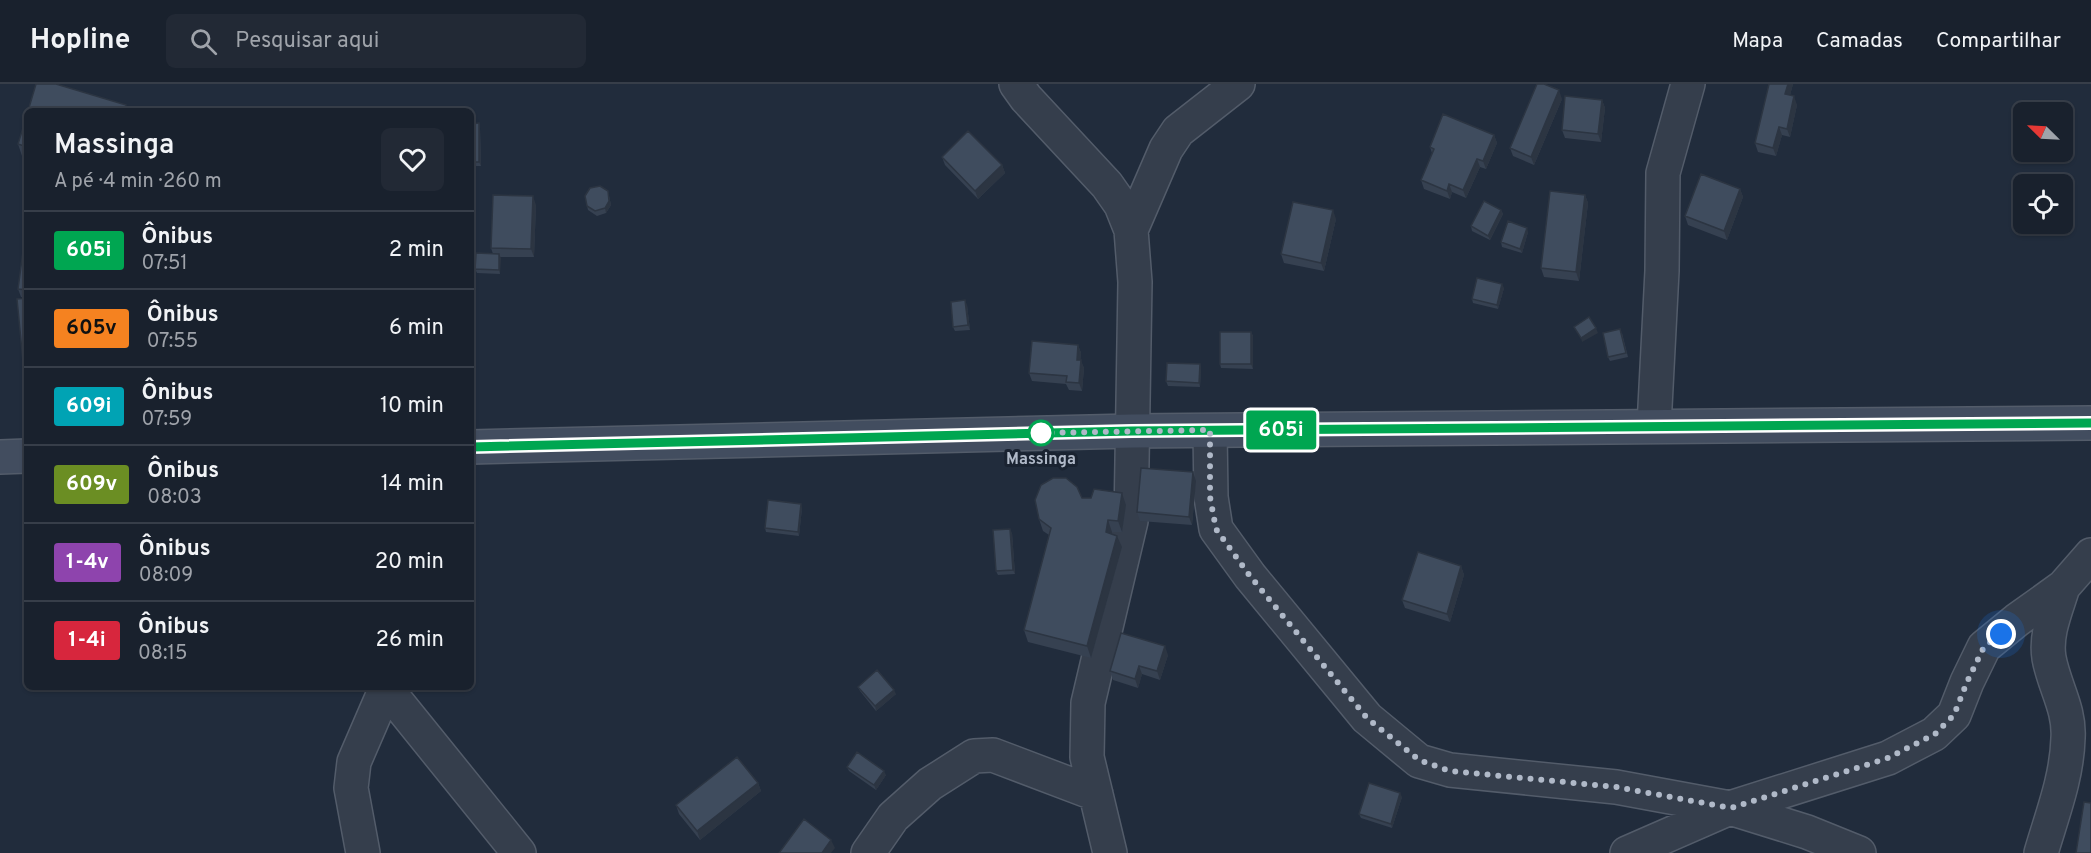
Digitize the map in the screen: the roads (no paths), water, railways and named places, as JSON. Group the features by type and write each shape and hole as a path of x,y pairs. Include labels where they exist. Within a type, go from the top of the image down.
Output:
{"street":[{"path":"1016,84 1026,98 1107,185 1121,205 1131,230 1135,282 1131,521 1088,703 1087,757 1110,853"},
{"path":"1131,230 1166,149 1178,131 1238,84"},
{"path":"1654,426 1662,271 1664,173 1688,84"},
{"path":"474,447 1132,431 2091,423"},
{"path":"1210,430 1210,497 1216,529 1250,576 1367,718 1419,760 1450,771 1616,787 1731,808 1807,832 1859,853"},
{"path":"0,457 24,456"},
{"path":"1627,853 1731,808 1888,758 1935,734 1954,715 1984,647 2063,587 2091,555"},
{"path":"2041,853 2063,784 2069,736 2067,712 2049,657 2049,632 2063,587"},
{"path":"363,853 351,788 354,762 384,690"},
{"path":"387,690 519,853"},
{"path":"868,853 893,817 930,784 974,756 993,755 1096,794"}],"place":[{"name":"Massinga","path":"1041,433"}]}
